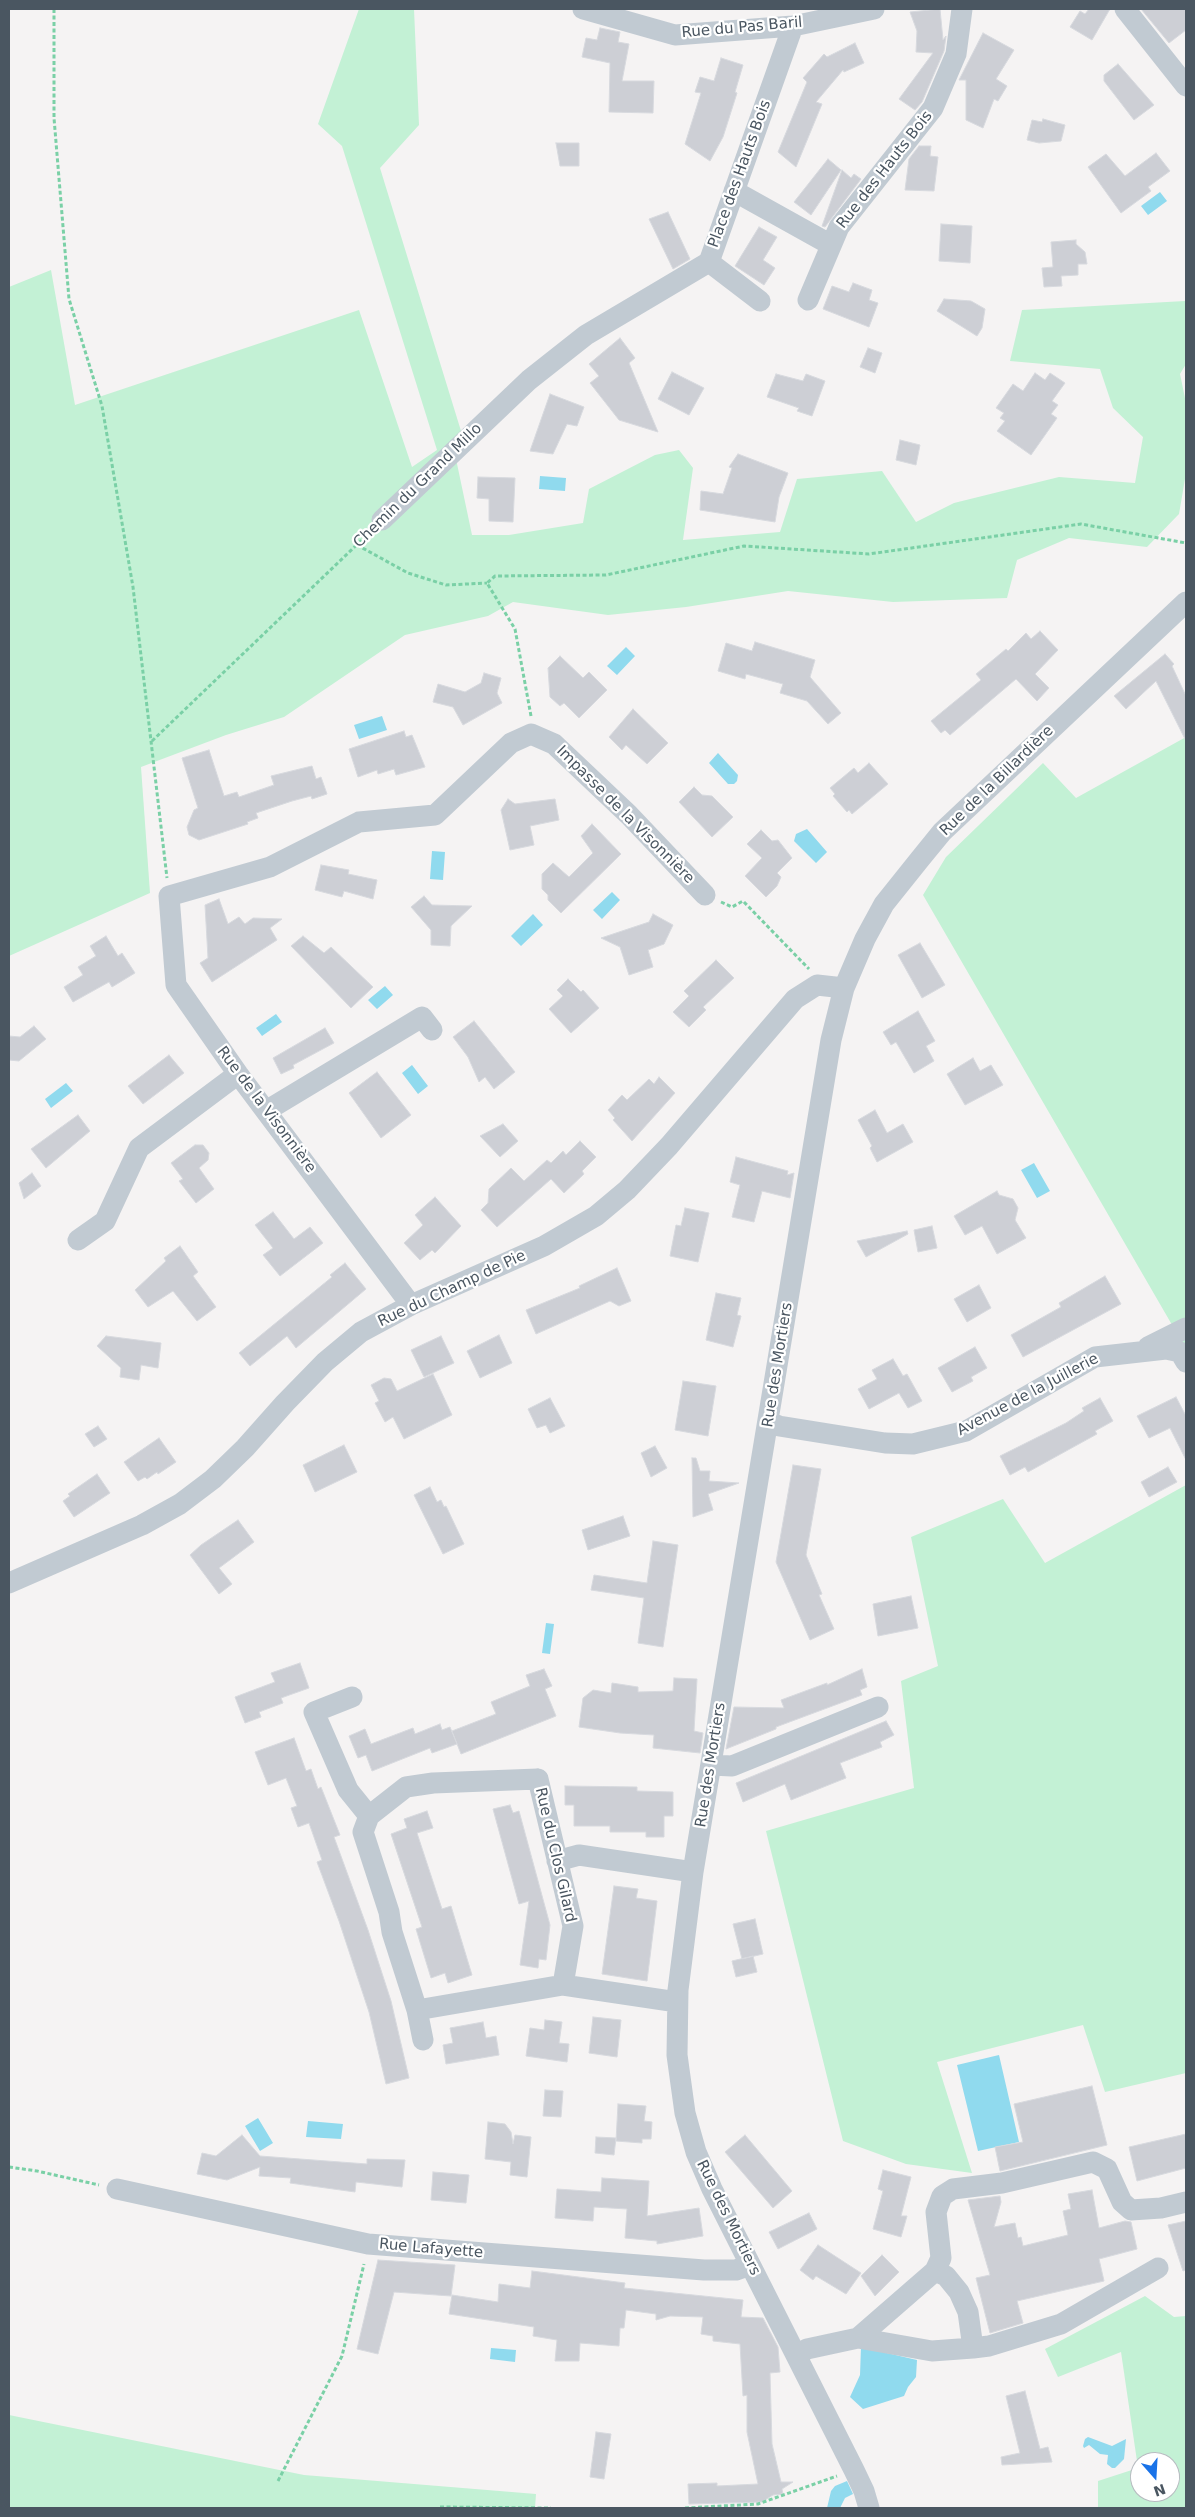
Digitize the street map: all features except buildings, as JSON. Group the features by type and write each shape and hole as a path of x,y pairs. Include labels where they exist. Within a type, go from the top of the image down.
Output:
{"street":[{"name":"Rue du Pas Baril","path":"582,9 675,35 793,26 874,9"},
{"name":"Rue des Hauts Bois","path":"808,300 839,227 862,194 933,108 956,54 962,9"},
{"path":"1125,9 1186,86"},
{"name":"Place des Hauts Bois","path":"760,301 709,262 793,26"},
{"path":"734,190 830,245"},
{"name":"Chemin du Grand Millo","path":"382,520 529,380 586,335 709,262"},
{"name":"Rue de la Billardière","path":"844,988 865,939 884,904 942,832 1186,602"},
{"path":"169,896 270,867 359,822 435,815 511,743 531,734"},
{"name":"Impasse de la Visonnière","path":"531,734 554,744 629,815 704,895"},
{"name":"Rue de la Visonnière","path":"169,896 176,985 238,1074 411,1305"},
{"path":"817,985 844,988"},
{"name":"Rue du Champ de Pie","path":"9,1583 142,1525 180,1504 213,1479 245,1448 325,1362 361,1332 411,1305 544,1246 596,1216 627,1190 668,1146 795,999 817,985"},
{"name":"Rue des Mortiers","path":"844,988 831,1040 693,1872 677,2002 677,2055 685,2113 696,2152 712,2189 854,2470 864,2491 869,2508"},
{"path":"266,1111 422,1017 432,1030"},
{"path":"78,1240 105,1221 139,1148 238,1074"},
{"path":"1141,1351 1186,1328"},
{"name":"Avenue de la Juillerie","path":"769,1422 779,1426 885,1444 913,1444 936,1440 966,1431 1095,1357 1166,1349 1180,1352 1186,1362"},
{"path":"352,1697 314,1712 348,1790 369,1816 363,1832 389,1912 392,1932 417,2010 423,2040"},
{"path":"711,1765 732,1766 878,1707"},
{"name":"Rue du Clos Gilard","path":"369,1816 406,1787 433,1783 538,1779 573,1926 563,1985"},
{"path":"557,1861 579,1855 693,1872"},
{"path":"417,2010 563,1985 677,2002"},
{"path":"858,2338 935,2271 941,2258 936,2212 942,2196 953,2189 1002,2183 1093,2162 1107,2169 1122,2202 1131,2210 1160,2208 1186,2202"},
{"name":"Rue Lafayette","path":"117,2189 368,2244 704,2270 736,2270 750,2265"},
{"path":"797,2355 807,2349 858,2338 932,2352 989,2346 1061,2324 1158,2268"},
{"path":"935,2271 946,2276 959,2292 968,2312 973,2348"}],"path":[{"path":"54,9 54,118 69,299 102,406 133,587 169,896"},
{"name":"Chemin du Grand Millo","path":"152,741 382,520"},
{"path":"357,545 408,573 446,585 486,583 495,576 606,575 744,546 869,554 1081,524 1186,543"},
{"path":"486,583 515,629 531,706 531,734"},
{"path":"704,895 732,907 743,901 808,967 817,985"},
{"path":"9,2167 37,2171 117,2189"},
{"path":"278,2481 342,2356 368,2244"},
{"path":"685,2508 758,2504 854,2470"},
{"path":"440,2507 551,2508"}],"green space":[{"path":"359,9 414,9 419,125 380,168 461,431 452,440 472,535 509,535 583,523 589,489 655,455 679,450 693,468 683,540 780,532 797,479 882,471 916,522 954,503 1059,477 1135,483 1143,437 1113,408 1100,369 1010,361 1022,310 1185,301 1186,364 1180,374 1186,403 1186,473 1179,514 1147,547 1069,538 1017,560 1007,598 893,602 788,591 686,607 608,615 513,602 488,616 405,635 284,717 226,735 141,767 150,893 9,956 9,287 51,270 75,405 359,310 412,467 437,450 342,146 318,124"},
{"path":"1186,737 1186,1349 923,895 946,857 1043,763 1076,798"},
{"path":"1186,1485 1186,2073 1105,2092 1083,2025 937,2062 972,2173 906,2164 843,2141 766,1831 914,1788 901,1681 938,1666 911,1537 1003,1499 1045,1563"},
{"path":"1145,2296 1174,2317 1186,2316 1186,2508 1098,2508 1098,2481 1130,2471 1130,2502 1180,2502 1180,2452 1136,2452 1121,2352 1058,2377 1045,2349"},
{"path":"9,2415 304,2475 536,2494 535,2508 9,2508"}],"water":[{"path":"1160,192 1167,201 1148,215 1141,206"},
{"path":"540,476 566,478 565,491 539,489"},
{"path":"626,647 635,656 617,675 607,666"},
{"path":"382,716 387,730 359,739 354,725"},
{"path":"718,753 738,775 737,781 734,784 728,784 709,763"},
{"path":"807,829 827,852 816,863 794,841 796,834"},
{"path":"432,851 445,852 443,880 430,879"},
{"path":"612,892 620,900 602,919 593,910"},
{"path":"533,914 543,925 521,946 511,936"},
{"path":"385,986 393,995 377,1009 368,1000"},
{"path":"276,1014 282,1022 262,1036 256,1028"},
{"path":"412,1065 428,1086 418,1094 402,1073"},
{"path":"66,1083 73,1091 51,1108 45,1099"},
{"path":"1034,1163 1050,1191 1037,1198 1021,1170"},
{"path":"546,1623 554,1624 550,1654 542,1653"},
{"path":"999,2055 1019,2142 978,2151 957,2065"},
{"path":"258,2118 273,2143 260,2151 245,2126"},
{"path":"308,2121 343,2124 341,2139 306,2137"},
{"path":"861,2347 917,2360 916,2377 904,2396 863,2409 850,2397 860,2375"},
{"path":"491,2348 516,2350 515,2362 490,2359"},
{"path":"1088,2437 1112,2446 1126,2439 1124,2459 1115,2468 1112,2468 1107,2464 1108,2455 1100,2454 1089,2445 1084,2448 1085,2439"},
{"path":"847,2481 853,2494 845,2498 840,2508 827,2508 831,2491 835,2486"}]}
